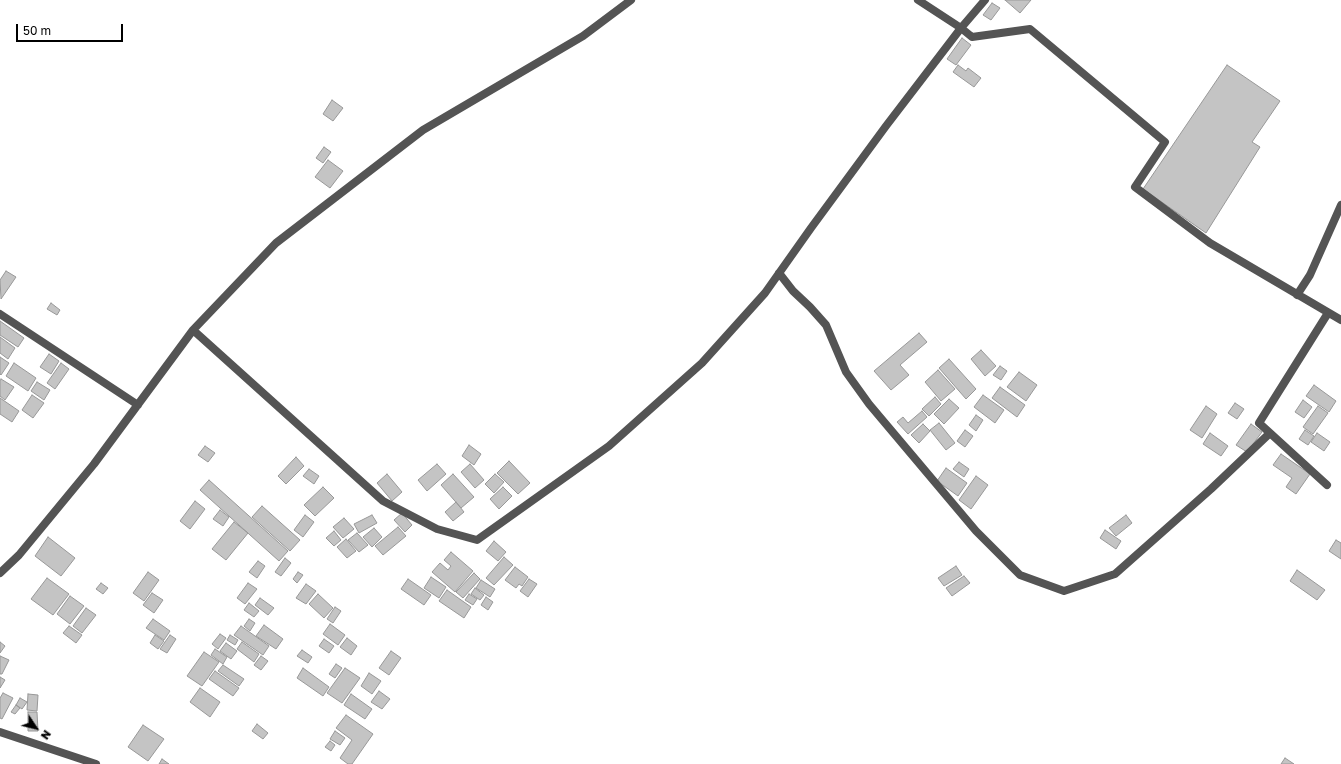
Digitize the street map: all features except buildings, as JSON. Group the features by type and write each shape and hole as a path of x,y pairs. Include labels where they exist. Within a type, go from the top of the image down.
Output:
{"street":[{"path":"0,573 19,555 94,464 193,330 276,243 424,130 583,36 632,0"},
{"path":"918,0 961,28 972,37 1030,29 1165,142 1135,187 1210,243 1341,320"},
{"path":"193,330 383,501 438,529 477,540 610,446 702,363 765,294 881,132 961,28 985,0"},
{"path":"1297,294 1310,275 1341,205"},
{"path":"779,273 793,291 826,325 846,372 869,404 976,530 1020,575 1064,591 1115,574 1211,489 1270,433"},
{"path":"1327,485 1259,423 1328,312"},
{"path":"0,314 138,405"},
{"path":"0,732 96,764"}]}
